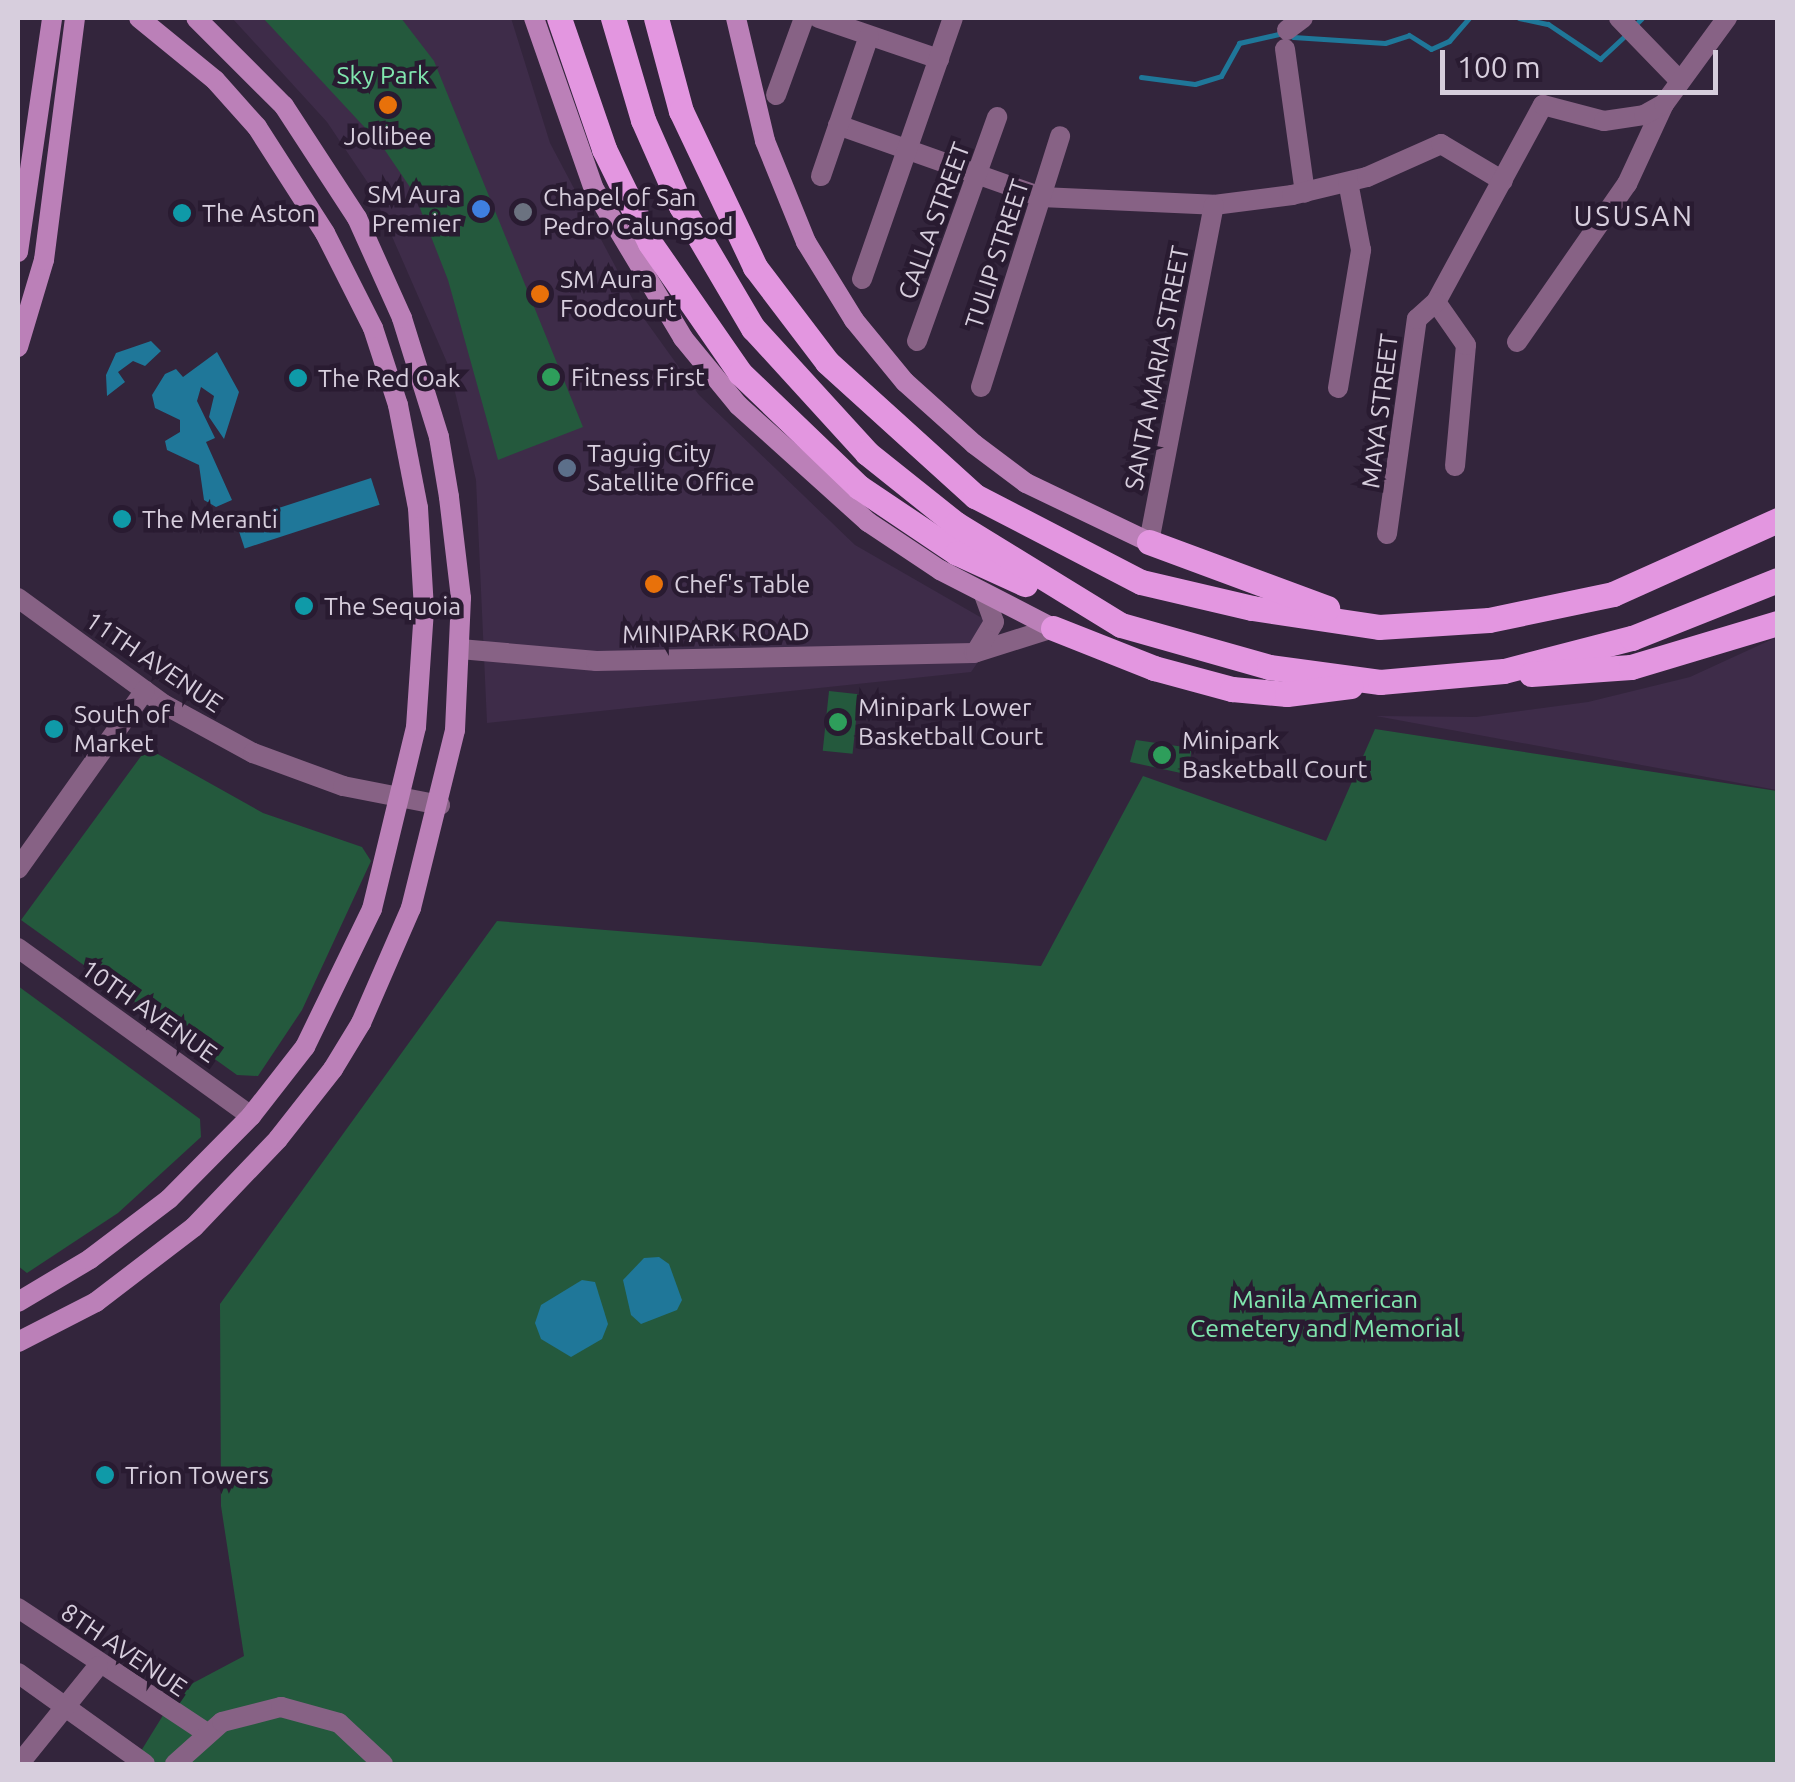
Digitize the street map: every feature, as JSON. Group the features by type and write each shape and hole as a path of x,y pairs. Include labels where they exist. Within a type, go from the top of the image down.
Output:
{"main road":[{"path":"18,252 52,18"},
{"path":"18,347 44,260 75,18"},
{"path":"18,1302 128,1233 251,1116 330,1003 372,909 403,802 416,726 424,610 418,508 398,405 378,344 325,233 257,127 215,80 139,18"},
{"path":"19,1337 96,1302 150,1264 233,1189 303,1110 361,1023 391,960 440,806 460,649 462,598 441,442 402,318 356,218 284,106 196,18"},
{"path":"534,18 594,189 683,338 800,467 868,522 984,594 1053,628 1154,668 1232,689 1287,694 1470,674 1631,667 1778,623"},
{"path":"559,18 604,149 650,243 706,330 762,397 859,487 928,537 1121,626 1268,667 1380,682"},
{"path":"613,18 643,120 674,188 753,328 868,453 956,524 1121,626"},
{"path":"656,18 681,111 754,268 827,362 975,496 1141,582 1252,608 1378,627 1489,620 1613,594 1778,520"},
{"path":"736,18 765,141 806,242 854,320 904,382 974,444 1026,483 1149,542 1378,627"},
{"path":"1470,674 1632,638 1778,580"}],"street":[{"path":"776,95 804,18"},
{"path":"819,18 939,59"},
{"path":"862,279 954,18"},
{"path":"1619,18 1680,81"},
{"path":"1518,342 1626,184 1664,104 1726,18"},
{"path":"1292,32 1305,192"},
{"path":"821,176 868,36"},
{"name":"MAYA STREET","path":"1387,534 1418,320 1436,302 1546,103 1604,121 1644,115 1664,104"},
{"name":"CALLA STREET","path":"917,342 997,117"},
{"path":"838,126 1041,197 1214,204 1305,192 1348,182 1441,144 1503,180"},
{"name":"TULIP STREET","path":"981,386 1060,136"},
{"path":"1338,388 1361,250 1348,182"},
{"name":"SANTA MARIA STREET","path":"1149,542 1214,204"},
{"path":"1436,302 1466,345 1455,466"},
{"path":"974,654 986,643 994,622 984,594"},
{"name":"11TH AVENUE","path":"18,598 146,690 253,753 403,802 440,806"},
{"name":"MINIPARK ROAD","path":"460,649 596,661 974,654 1053,628"},
{"path":"18,868 146,690"},
{"name":"10TH AVENUE","path":"18,948 251,1116"},
{"name":"8TH AVENUE","path":"18,1608 98,1666 204,1732"},
{"path":"19,1764 98,1666"},
{"path":"18,1674 146,1764"},
{"path":"175,1764 204,1732 240,1714 300,1710 347,1728 383,1764"}],"shaded area":[{"path":"232,18 511,18 550,143 640,313 699,395 855,545 1001,629 971,672 487,723 476,480 449,367 370,186 327,122"},
{"path":"1777,637 1777,790 1376,716 1476,717 1588,702 1690,677"}],"green space":[{"name":"Sky Park","path":"263,18 401,18 434,61 583,427 498,460 448,280 414,193 382,146"},
{"name":"Minipark Lower Basketball Court","path":"829,691 859,694 853,754 823,751"},
{"name":"Manila American Cemetery and Memorial","path":"1375,729 1777,791 1777,1764 133,1764 178,1691 244,1656 221,1506 220,1304 497,921 1041,966 1143,776 1326,841"},
{"name":"Minipark Basketball Court","path":"1136,740 1191,748 1190,775 1130,762"},
{"path":"147,748 263,813 362,847 371,861 302,1010 258,1076 237,1075 21,920"},
{"path":"18,986 200,1119 201,1137 118,1213 27,1273 18,1266"}],"water":[{"path":"151,341 161,351 145,366 133,361 118,372 125,382 107,396 106,375 116,353"},
{"path":"217,352 239,392 224,439 209,417 214,396 201,387 197,401 215,438 206,442 232,500 216,507 204,500 199,465 167,450 165,441 180,432 180,420 155,408 152,395 165,374 176,369 183,377"},
{"path":"371,478 380,505 245,549 236,522"},
{"path":"659,1257 669,1264 682,1300 677,1310 641,1324 631,1315 623,1280 644,1258"},
{"path":"582,1280 595,1282 608,1324 602,1339 571,1357 541,1339 535,1323 541,1305"}],"waterway":[{"path":"1293,37 1385,43 1409,35 1431,49 1449,41 1469,18"},
{"path":"1519,18 1548,24 1600,59 1624,37"},
{"path":"1634,26 1642,18"},
{"path":"1141,77 1195,84 1221,76 1239,43 1283,33"}],"place":[{"name":"Jollibee","path":"388,105"},
{"name":"SM Aura Premier","path":"481,209"},
{"name":"Chapel of San Pedro Calungsod","path":"523,212"},
{"name":"The Aston","path":"182,213"},
{"name":"SM Aura Foodcourt","path":"540,294"},
{"name":"Fitness First","path":"551,377"},
{"name":"The Red Oak","path":"298,378"},
{"name":"Taguig City Satellite Office","path":"567,468"},
{"name":"The Meranti","path":"122,519"},
{"name":"Chef's Table","path":"654,584"},
{"name":"The Sequoia","path":"304,606"},
{"name":"Minipark Lower Basketball Court","path":"838,722"},
{"name":"South of Market","path":"54,729"},
{"name":"Minipark Basketball Court","path":"1162,755"},
{"name":"Trion Towers","path":"105,1475"}],"district":[{"name":"USUSAN","path":"1634,216"}]}
